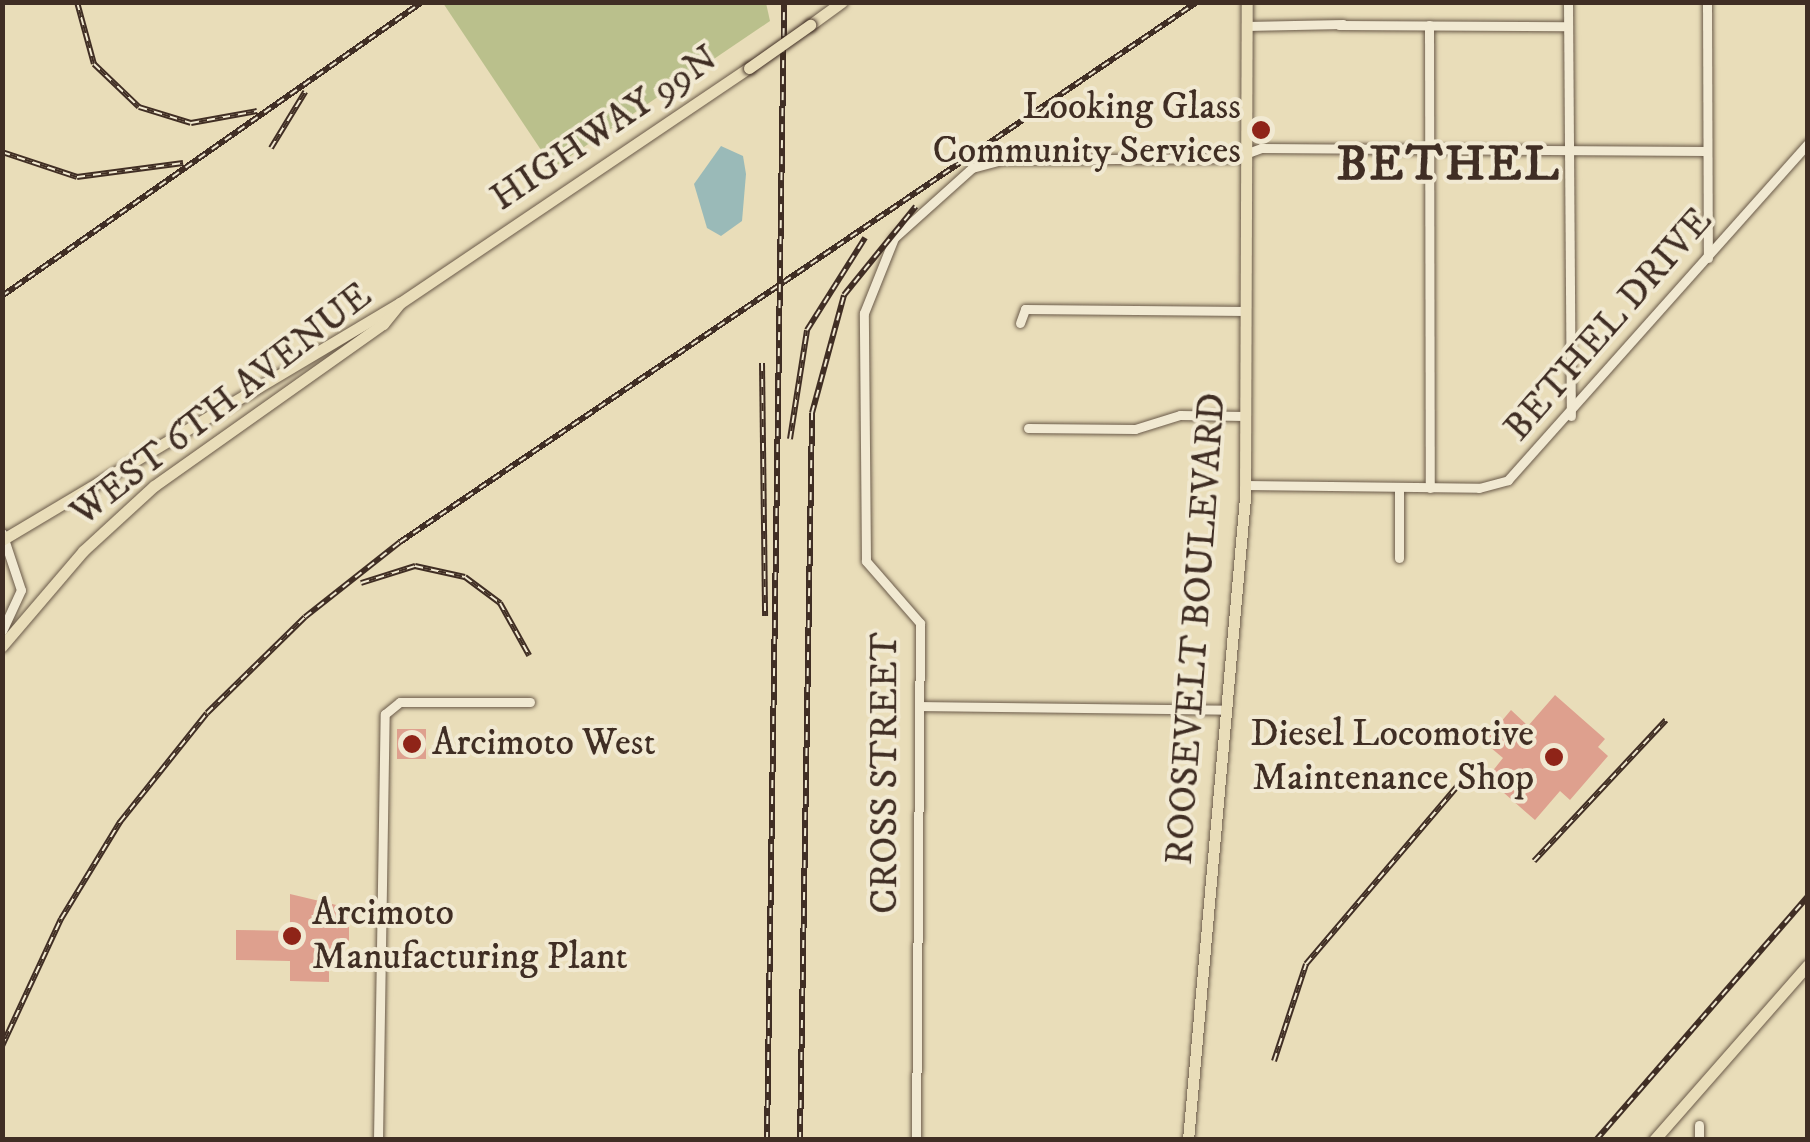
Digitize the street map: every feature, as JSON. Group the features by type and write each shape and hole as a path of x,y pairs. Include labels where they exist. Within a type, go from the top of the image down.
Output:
{"main road":[{"name":"HIGHWAY 99N","path":"400,304 842,2"},
{"name":"ROOSEVELT BOULEVARD","path":"1188,1140 1245,485 1246,2"},
{"path":"4,537 400,304"},
{"name":"WEST 6TH AVENUE","path":"2,646 84,551 154,486 383,324 400,304"},
{"path":"1654,1140 1808,964"}],"street":[{"path":"1568,2 1570,416"},
{"path":"1707,2 1708,258"},
{"path":"1246,26 1568,26"},
{"path":"1429,26 1430,488"},
{"name":"BETHEL DRIVE","path":"1245,485 1430,488 1508,480 1570,416 1808,144"},
{"path":"1247,153 1706,150"},
{"name":"CROSS STREET","path":"916,1140 920,624 866,562 864,313 894,238 972,168 1247,153"},
{"path":"1020,323 1025,309 1246,311"},
{"path":"1028,428 1135,429 1174,416 1245,416"},
{"path":"1399,488 1399,558"},
{"path":"2,632 21,590 4,537"},
{"path":"378,1140 382,722 390,708 530,702"},
{"path":"920,706 1226,710"},
{"path":"1699,1125 1699,1140"}],"green space":[{"path":"443,3 766,3 770,21 553,168"}],"water":[{"path":"721,146 743,156 746,174 742,221 721,236 707,228 694,184"}],"building":[{"name":"Diesel Locomotive Maintenance Shop","path":"1555,695 1605,739 1598,747 1608,756 1570,800 1560,791 1535,820 1487,778 1503,758 1484,742 1511,710 1528,726"},
{"name":"Arcimoto West","path":"397,729 426,729 426,759 397,759"},
{"name":"Arcimoto Manufacturing Plant","path":"290,894 349,908 349,942 329,951 329,982 290,981 290,961 236,960 236,930 290,931"}],"railway":[{"path":"77,2 94,64 139,107 191,123 257,111"},
{"path":"2,296 422,2"},
{"path":"767,1140 784,2"},
{"path":"2,1046 61,919 120,822 207,713 305,617 400,542 1197,2"},
{"path":"271,148 305,92"},
{"path":"2,152 77,177 183,163"},
{"path":"800,1140 812,413 844,295 916,206"},
{"path":"790,439 807,330 865,238"},
{"path":"762,363 765,616"},
{"path":"361,583 415,566 465,577 500,603 529,655"},
{"path":"1534,861 1666,720"},
{"path":"1274,1061 1306,964 1462,781"},
{"path":"1596,1140 1808,896"}],"place":[{"name":"Looking Glass Community Services","path":"1261,130"},
{"name":"Arcimoto West","path":"412,744"},
{"name":"Diesel Locomotive Maintenance Shop","path":"1554,757"},
{"name":"Arcimoto Manufacturing Plant","path":"292,936"}],"district":[{"name":"BETHEL","path":"1449,166"}]}
